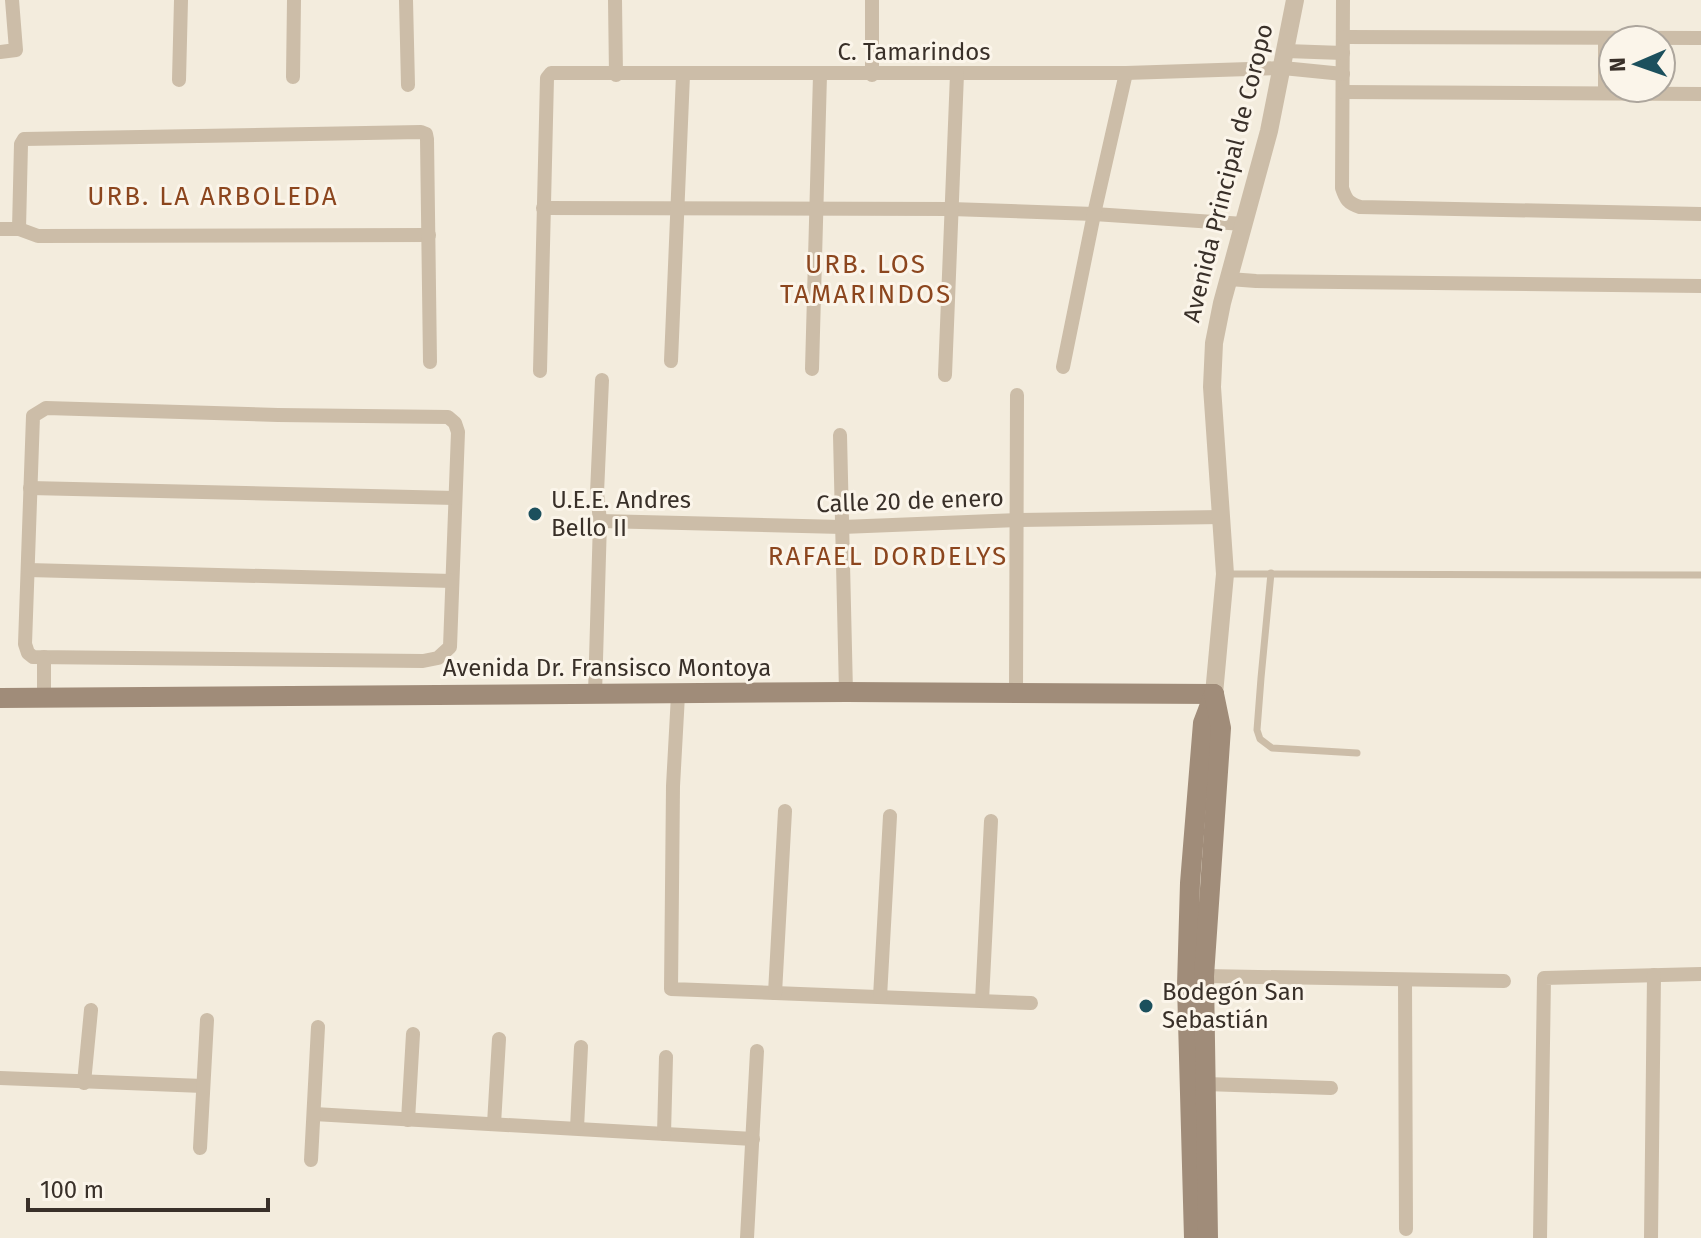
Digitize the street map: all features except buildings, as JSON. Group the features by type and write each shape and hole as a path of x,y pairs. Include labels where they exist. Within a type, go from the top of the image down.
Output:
{"main road":[{"name":"Avenida Dr. Fransisco Montoya","path":"0,698 846,692 1214,694"},
{"name":"Avenida Principal de Coropo","path":"1208,1238 1204,976 1221,728 1214,694"},
{"name":"Avenida Principal de Coropo","path":"1194,1238 1187,985 1190,883 1203,723 1214,694"}],"street":[{"path":"0,52 16,50 12,0"},
{"path":"179,80 181,0"},
{"path":"293,77 294,0"},
{"path":"406,0 408,85"},
{"path":"615,0 616,75"},
{"path":"872,0 872,75"},
{"name":"Avenida Principal de Coropo","path":"1214,694 1225,574 1212,387 1214,343 1285,59 1295,0"},
{"path":"1343,0 1342,188 1350,204 1360,207 1701,214"},
{"path":"1344,37 1597,38"},
{"path":"1677,38 1701,38"},
{"path":"1285,59 1343,53"},
{"path":"1285,59 1343,74"},
{"name":"C. Tamarindos","path":"543,208 547,78 551,73 1126,73 1285,59"},
{"path":"1063,367 1126,73"},
{"path":"945,375 957,74"},
{"path":"671,361 683,75"},
{"path":"812,369 820,75"},
{"path":"1343,92 1597,93"},
{"path":"1677,94 1701,94"},
{"path":"19,229 21,144 24,139 421,132 426,134 427,139 430,362"},
{"path":"540,371 543,208 951,209 1244,224"},
{"path":"0,229 19,229 38,236 429,235"},
{"path":"1229,279 1701,286"},
{"path":"595,694 600,521 597,493 602,380"},
{"path":"1016,692 1019,520 1017,395"},
{"path":"40,410 448,417 455,423 458,432 450,647 443,656 433,660 33,657 26,649 30,488 33,416 40,410"},
{"path":"840,435 846,692"},
{"path":"30,488 455,498"},
{"name":"Calle 20 de enero","path":"600,521 842,527 1222,517"},
{"path":"28,570 452,581"},
{"path":"44,657 44,697"},
{"path":"678,695 673,786 671,989 1031,1003"},
{"path":"775,993 785,811"},
{"path":"880,997 890,816"},
{"path":"982,1001 991,821"},
{"path":"1540,1238 1544,978 1701,974"},
{"path":"1651,1238 1654,975"},
{"path":"1204,976 1504,981"},
{"path":"1405,980 1406,1229"},
{"path":"84,1083 91,1010"},
{"path":"200,1148 207,1020"},
{"path":"311,1160 318,1027"},
{"path":"408,1120 413,1034"},
{"path":"494,1124 499,1039"},
{"path":"577,1128 581,1047"},
{"path":"747,1238 757,1051"},
{"path":"664,1134 666,1057"},
{"path":"0,1078 203,1086"},
{"path":"1205,1084 1331,1088"},
{"path":"314,1114 753,1139"}],"lane":[{"path":"1271,573 1257,730 1260,739 1272,748 1357,753"},
{"path":"1225,574 1701,575"}],"place":[{"name":"U.E.E. Andres Bello II","path":"535,514"},
{"name":"Bodegón San Sebastián","path":"1146,1006"}],"district":[{"name":"URB. LA ARBOLEDA","path":"213,196"},
{"name":"URB. LOS TAMARINDOS","path":"866,279"},
{"name":"RAFAEL DORDELYS","path":"888,556"}]}
